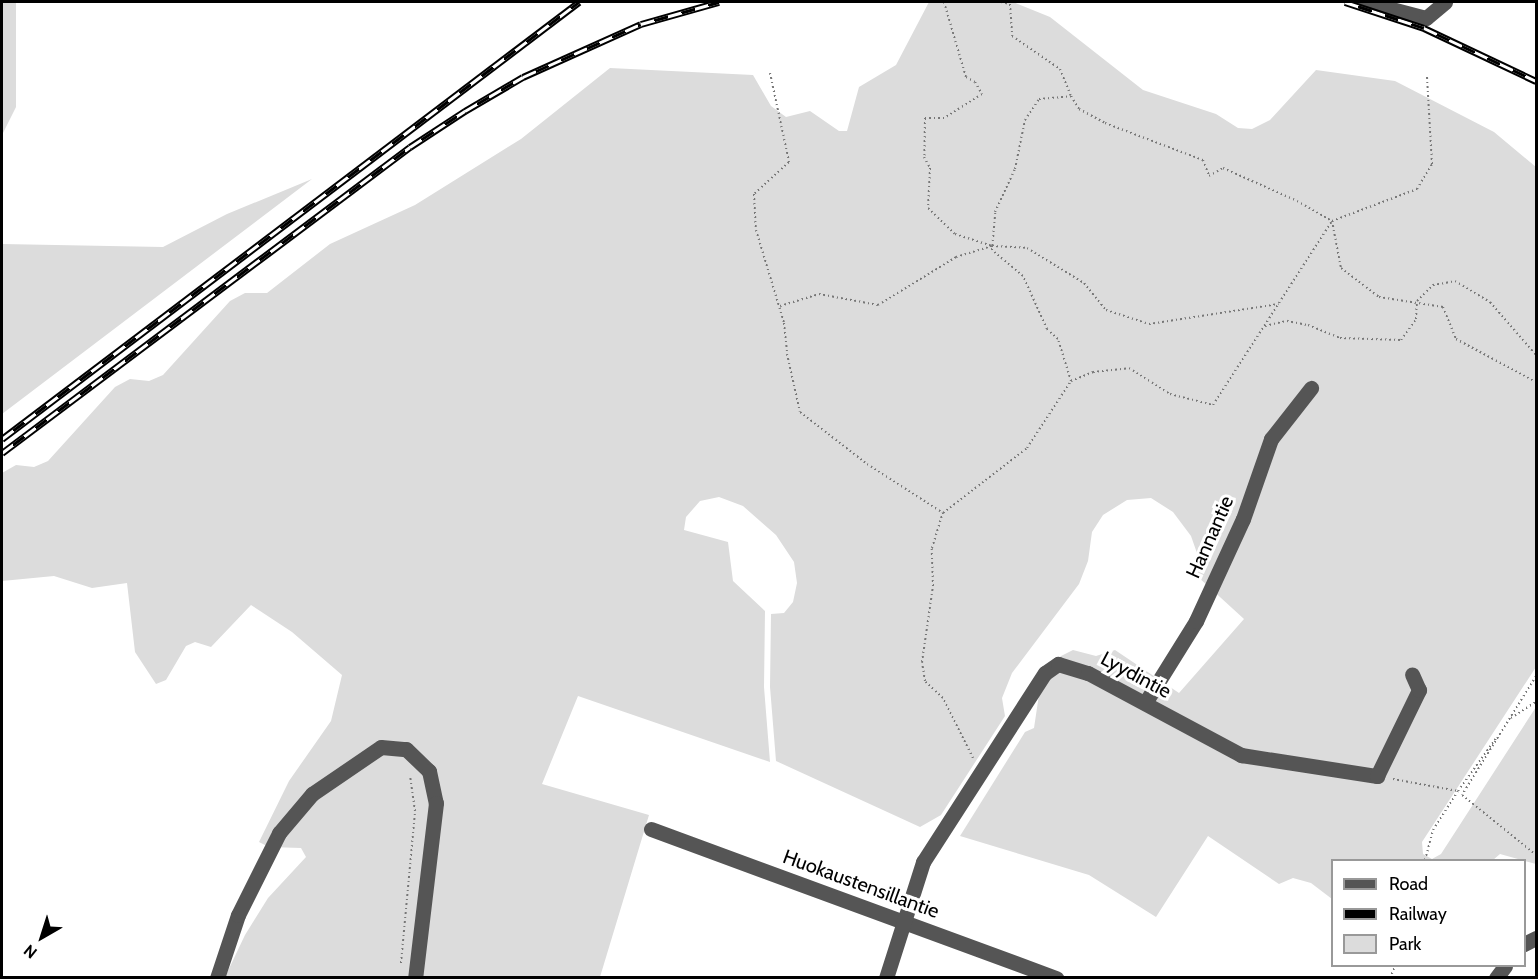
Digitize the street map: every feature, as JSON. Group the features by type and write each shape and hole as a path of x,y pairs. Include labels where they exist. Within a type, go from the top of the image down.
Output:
{"street":[{"path":"1365,2 1426,18 1445,2"},
{"name":"Hannantie","path":"1145,703 1196,621 1243,519 1271,439 1311,388"},
{"name":"Lyydintie","path":"886,978 923,862 1045,673 1058,664 1089,673 1241,755 1377,776"},
{"path":"1377,776 1419,690 1412,674"},
{"path":"216,978 238,915 279,833 312,794 381,747 406,749 429,771 436,802 415,978"},
{"name":"Huokaustensillantie","path":"651,829 1057,978"}],"path":[{"path":"944,2 966,77 975,82 982,94 944,118 925,118 924,157 930,168 928,208 955,234 992,246 1027,248 1084,283 1106,310 1149,324 1278,304"},
{"path":"1001,2 1010,4 1012,36 1060,69 1079,109 1105,123 1203,160 1209,176 1223,168 1297,201 1332,221 1341,268 1379,297 1417,301 1443,307 1455,339 1536,382"},
{"path":"770,73 789,162 754,194 756,230 780,306 800,412 867,464 943,513"},
{"path":"980,774 952,713 925,681 922,662 933,586 932,548 943,513 1028,448 1071,381 1093,372 1129,368 1170,394 1213,405 1332,221 1417,189 1432,164 1427,76"},
{"path":"1071,96 1039,99 1025,120 1015,169 995,212 992,246 992,250 1023,276 1047,329 1058,339 1071,381"},
{"path":"780,306 819,294 878,305 956,257 992,246"},
{"path":"1264,326 1287,321 1308,325 1340,338 1401,340 1416,319 1417,301 1433,285 1455,281 1490,302 1536,355"},
{"path":"1536,676 1462,795 1536,855"},
{"path":"1426,859 1433,830 1458,791 1510,719 1536,702"},
{"path":"401,966 415,811 406,749"},
{"path":"1377,776 1458,791"}],"green space":[{"path":"2,2 16,2 16,107 2,135"},
{"path":"929,2 1013,2 1050,17 1143,90 1216,114 1238,128 1252,129 1270,120 1316,70 1395,81 1494,132 1536,167 1536,667 1422,842 1423,854 1432,859 1331,859 1331,898 1311,883 1293,878 1279,884 1208,836 1156,917 1089,875 960,836 1025,732 1034,728 1040,688 1050,667 1061,656 1073,650 1096,656 1115,650 1179,693 1244,619 1197,576 1198,556 1191,536 1173,512 1151,498 1127,500 1103,515 1092,532 1088,561 1079,584 1012,673 1002,698 1005,716 941,815 920,827 776,761 770,687 771,614 784,613 793,602 797,583 794,562 776,535 743,506 719,497 700,501 686,517 684,530 728,542 733,581 765,611 764,687 770,762 578,696 542,784 649,815 600,977 225,977 245,935 268,898 306,857 301,848 269,847 259,842 289,781 331,721 342,675 292,632 251,605 211,647 195,642 186,646 166,680 156,684 135,652 127,583 92,588 54,576 2,581 2,473 16,465 34,467 48,461 115,387 130,379 149,381 163,375 230,301 245,293 267,293 330,244 415,205 521,139 610,68 753,75 771,106 786,117 810,111 839,131 847,131 859,87 896,65"},
{"path":"312,179 2,414 2,244 163,247 227,214"},
{"path":"1536,707 1536,864 1526,861 1526,859 1500,854 1494,859 1432,859 1441,854"}],"railway":[{"path":"2,439 579,2"},
{"path":"2,453 410,147 465,111 523,77 641,24 719,2"},
{"path":"1345,2 1424,28 1536,81"}]}
